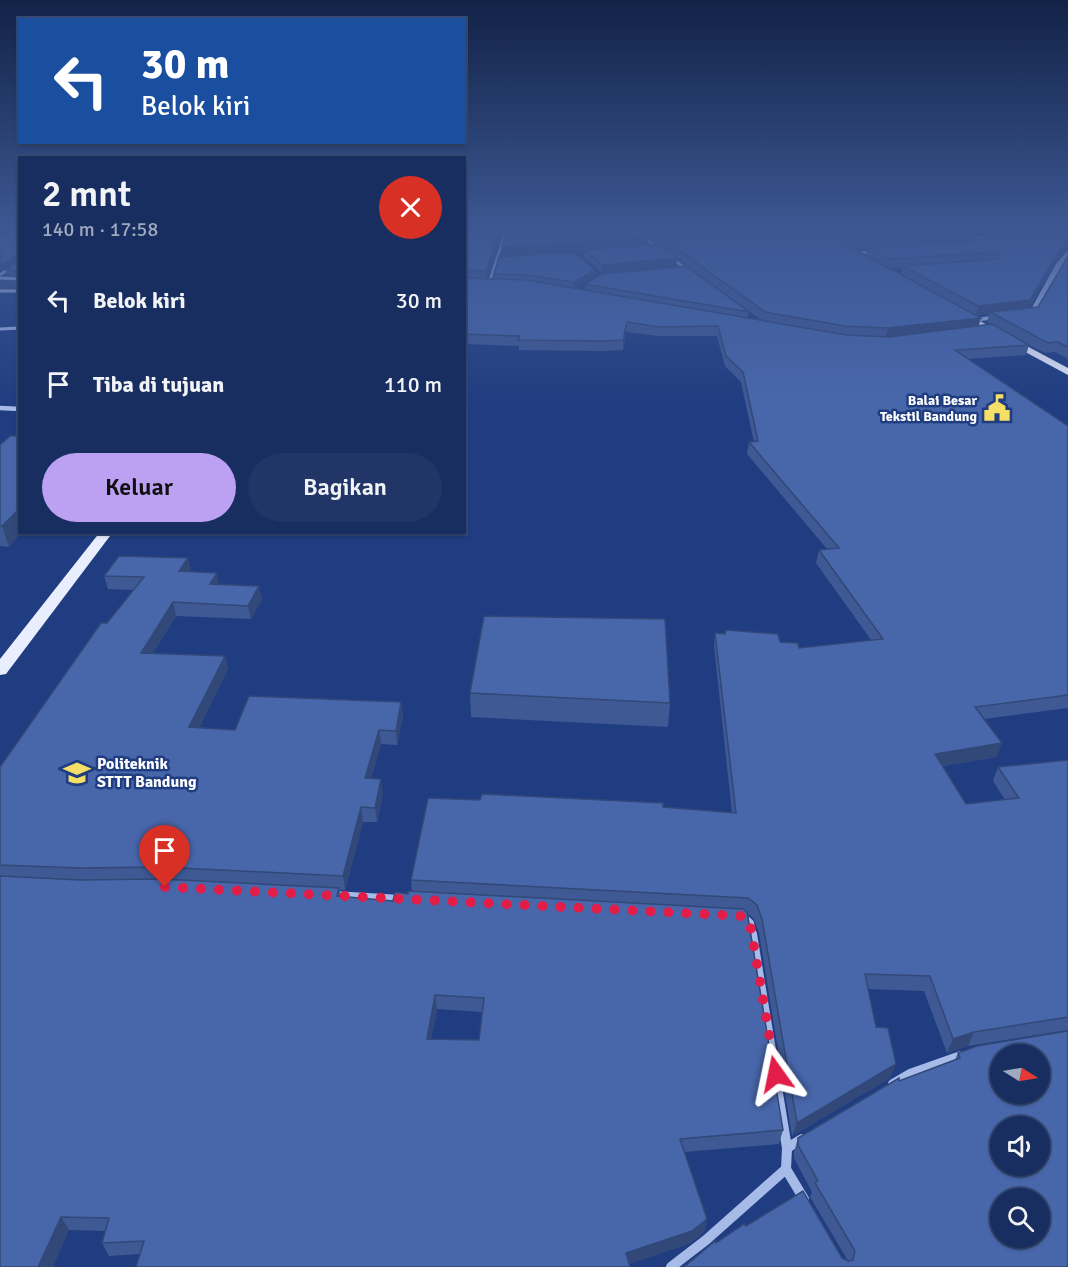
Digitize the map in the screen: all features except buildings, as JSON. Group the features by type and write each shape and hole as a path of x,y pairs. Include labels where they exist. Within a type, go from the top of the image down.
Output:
{"main road":[{"path":"953,309 1068,372"},
{"path":"0,670 105,534"}],"street":[{"path":"1017,316 1031,314 1046,287"},
{"path":"0,291 18,291"},
{"path":"973,320 1006,317"},
{"path":"0,329 18,328"},
{"path":"980,332 992,330"},
{"path":"0,408 18,408"},
{"path":"322,894 416,900"},
{"path":"732,915 747,919 751,930 787,1148 786,1169 809,1208"},
{"path":"879,1092 910,1074 969,1053"},
{"path":"787,1148 808,1135"},
{"path":"671,1267 706,1240 786,1169"}],"place":[{"name":"Balai Besar Tekstil Bandung","path":"997,408"},
{"name":"Politeknik STTT Bandung","path":"77,773"}],"route":[{"path":"165,887 742,916 750,923 776,1074"}]}
